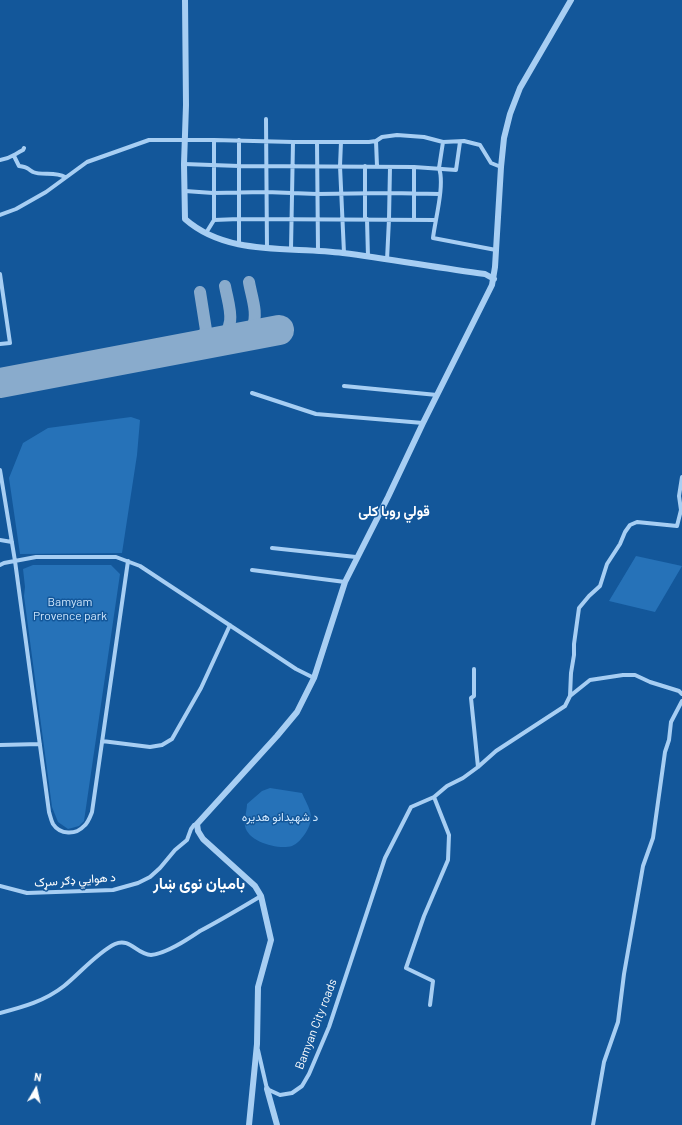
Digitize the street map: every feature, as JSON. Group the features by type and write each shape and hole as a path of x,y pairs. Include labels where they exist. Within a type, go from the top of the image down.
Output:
{"street":[{"path":"184,0 186,105 184,164 185,219 206,233 239,245 267,249 318,250 344,253 485,274 494,279"},
{"path":"249,1125 257,1044 258,987 271,940 261,896 256,886 203,839 198,831 197,824 297,712 314,678 345,582 356,557 388,497 494,279 501,167 510,114 520,88 571,0"},
{"path":"266,119 267,249"},
{"path":"0,215 16,209 46,192 87,162 149,140 341,142 376,141 382,137 397,134 424,137 442,142 464,141 480,145 491,163 501,167"},
{"path":"206,233 214,220 214,140"},
{"path":"239,140 239,245"},
{"path":"376,141 377,166"},
{"path":"291,249 293,142"},
{"path":"317,142 318,250"},
{"path":"341,142 340,166 344,253"},
{"path":"442,142 440,194 433,238 496,250"},
{"path":"184,164 239,166 377,166 456,170 460,142"},
{"path":"0,160 14,156 24,148"},
{"path":"14,156 19,166 27,167 34,172 60,174 65,177"},
{"path":"365,166 368,257"},
{"path":"387,260 390,167"},
{"path":"414,167 414,219"},
{"path":"185,191 213,193 266,192 317,194 440,194"},
{"path":"214,220 435,220"},
{"path":"0,274 10,343 0,344"},
{"path":"344,386 437,395"},
{"path":"252,393 316,414 423,423"},
{"path":"0,470 16,561 49,812 54,825 67,833 80,830 86,825 92,812 128,561"},
{"path":"570,696 571,673 579,608 600,586 607,564 620,544 624,532 630,525 637,522 676,526 681,510 679,496 682,478"},
{"path":"0,540 12,542"},
{"path":"272,548 356,557"},
{"path":"0,566 4,563 36,557 116,557 128,561 140,566 296,669 314,678"},
{"path":"252,570 345,582"},
{"path":"102,741 150,747 162,745 172,739 201,688 230,625"},
{"path":"474,668 474,696 471,698 478,767"},
{"name":"Bamyan City roads","path":"267,1089 280,1095 292,1093 302,1086 309,1074 329,1027 385,858 411,807 434,797 447,786 463,778 496,751 565,706 570,696 590,680 623,675 635,675 650,682 679,691 682,694"},
{"path":"593,1125 604,1062 618,1022 624,974 643,866 653,838 665,752 669,740 671,722 682,701"},
{"path":"0,745 40,744"},
{"path":"430,1005 433,981 406,968 424,916 448,860 449,835 434,797"},
{"name":"د هوايي ډګر سړک","path":"0,886 27,893 113,890 138,883 150,877 160,868 175,850 187,840 194,824 197,824"},
{"path":"0,1013 29,1005 52,995 104,951 116,943 125,942 133,946 141,953 152,955 170,949 261,896"},
{"path":"257,1044 277,1125"}],"green space":[{"path":"131,417 140,420 137,455 122,553 20,554 9,478 23,443 48,428"},
{"path":"636,556 682,566 655,612 609,601"},
{"name":"Bamyam Provence park","path":"33,565 111,565 120,574 84,821 79,826 68,829 58,822 52,807 24,596 25,587 23,569"},
{"name":"د شهیدانو هدیره","path":"270,788 302,793 309,807 311,816 310,824 303,837 292,846 279,847 264,844 247,832 245,820 247,804 262,791"}],"taxiway":[{"path":"240,337 252,327 255,317 249,282"},
{"path":"217,342 224,336 230,323 230,309 225,286"},
{"path":"193,346 201,340 206,330 200,292"}],"runway":[{"path":"0,383 279,330"}],"district":[{"name":"قولي روبا کلی","path":"394,511"},
{"name":"باميان نوی ښار","path":"199,884"}]}
